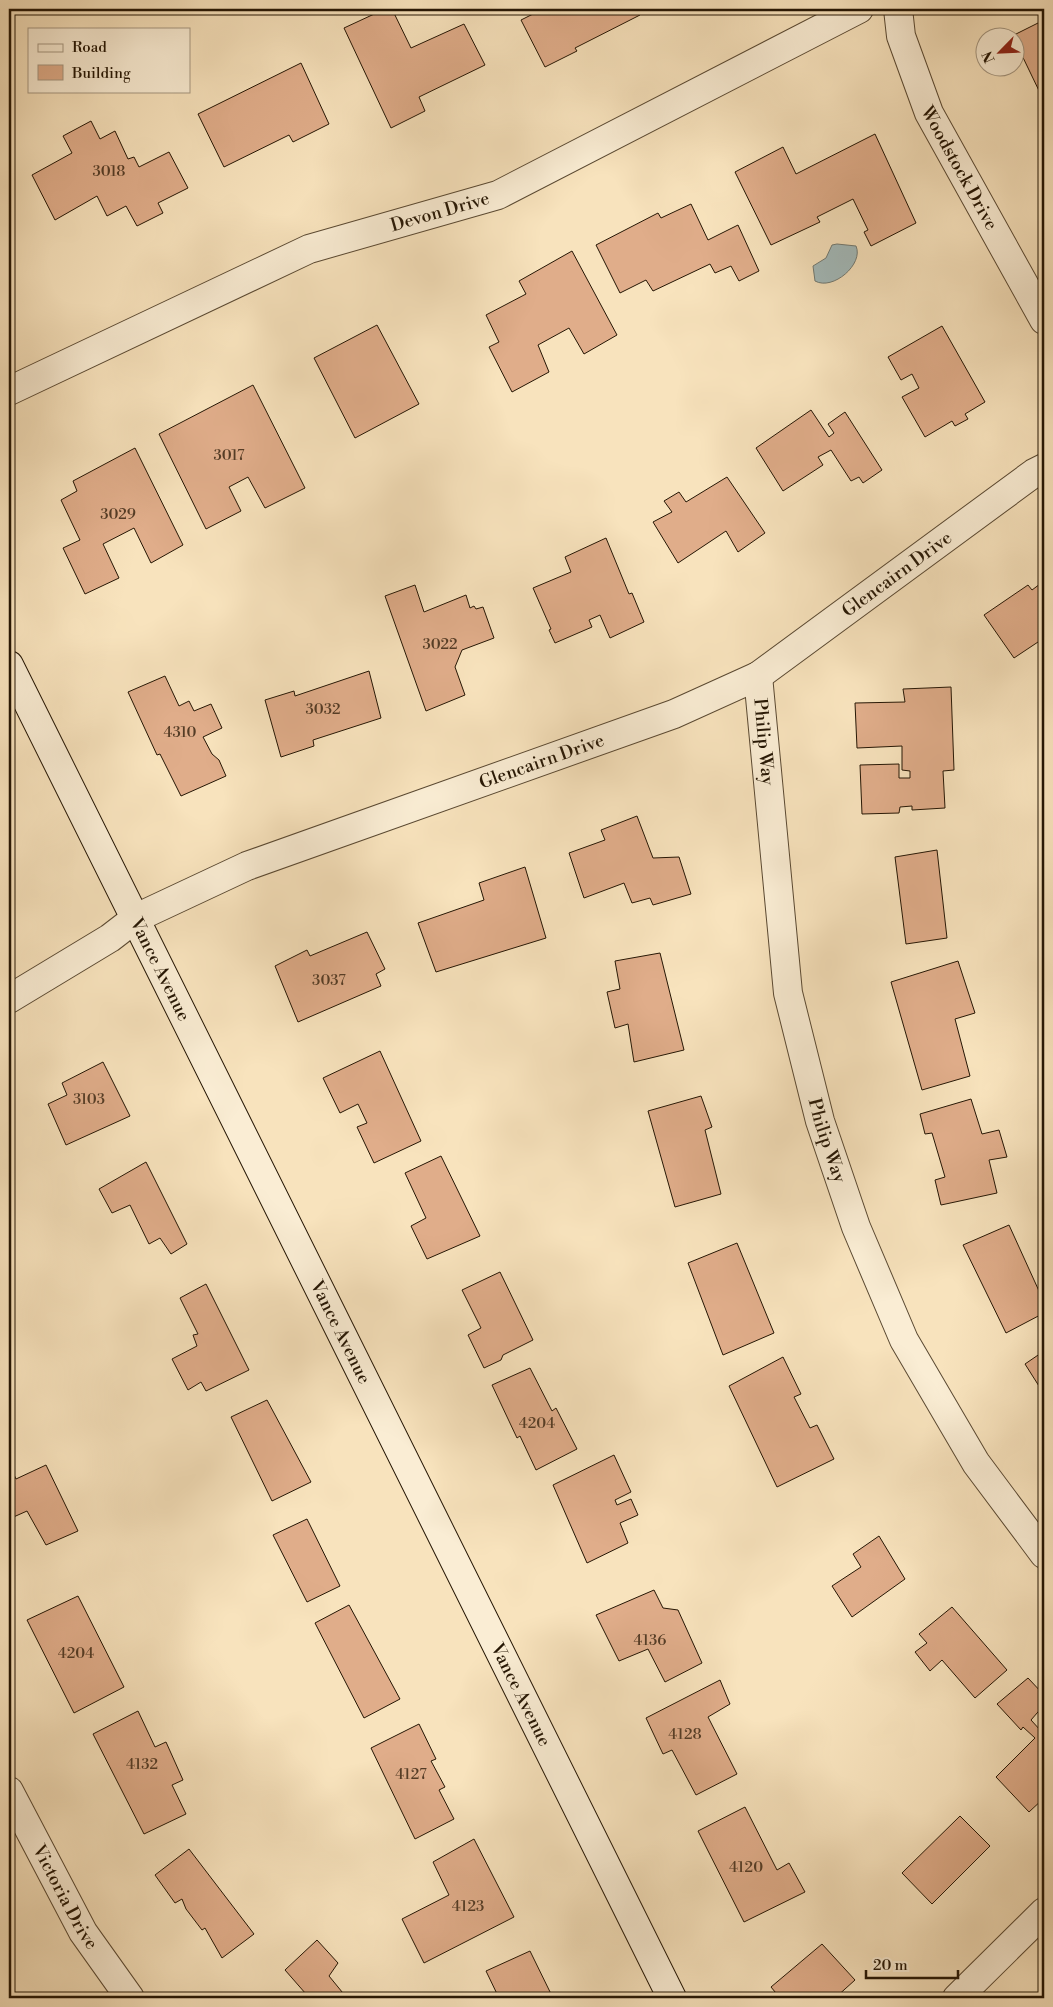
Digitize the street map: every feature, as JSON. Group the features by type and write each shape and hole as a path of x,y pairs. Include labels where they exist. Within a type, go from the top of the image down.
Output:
{"street":[{"name":"Devon Drive","path":"9,390 309,249 498,194 859,9"},
{"name":"Woodstock Drive","path":"898,9 901,36 929,113 1044,320"},
{"name":"Glencairn Drive","path":"9,999 110,938 136,918 248,866 674,714 758,676 1034,473 1044,468"},
{"name":"Vance Avenue","path":"9,665 672,1998"},
{"name":"Philip Way","path":"758,676 788,992 820,1120 856,1227 904,1340 976,1463 1044,1554"},
{"name":"Victoria Drive","path":"9,1791 83,1932 130,1998"},
{"path":"957,1998 1044,1912"}],"water":[{"path":"832,245 856,246 856,260 851,268 838,279 822,283 815,281 813,266 826,258"}],"building":[{"path":"385,9 392,9 411,48 464,24 485,65 419,97 425,111 391,128 344,28"},
{"path":"543,9 637,9 640,15 575,48 577,51 545,67 521,20"},
{"path":"1044,20 1043,99 1026,64 1026,29"},
{"path":"301,63 329,124 293,142 289,135 224,167 198,114"},
{"path":"91,121 100,139 115,131 128,159 134,157 139,167 169,152 188,188 158,203 163,213 137,226 126,206 107,216 97,196 55,220 32,175 72,153 63,136"},
{"path":"875,134 916,223 871,246 864,232 868,230 853,199 817,217 820,222 771,245 735,172 783,147 796,174"},
{"path":"691,204 708,240 738,225 759,271 739,281 731,266 715,273 710,264 653,291 646,280 620,293 596,245 658,213 661,218"},
{"path":"572,251 617,335 584,354 569,328 538,345 549,372 512,392 489,347 499,342 486,315 526,294 519,281"},
{"path":"377,325 419,404 355,438 314,358"},
{"path":"942,326 985,402 965,414 968,419 955,426 952,421 925,437 902,397 919,388 912,374 901,380 888,357"},
{"path":"253,385 305,488 265,508 248,477 229,487 241,511 206,529 159,434"},
{"path":"811,410 829,437 834,433 828,424 845,412 882,470 863,483 859,477 851,481 831,450 818,457 823,465 783,491 756,448"},
{"path":"135,448 183,545 151,563 134,528 103,544 119,578 85,594 63,548 80,540 61,500 77,491 73,481"},
{"path":"727,477 765,533 738,552 726,531 678,563 653,522 672,512 664,501 679,492 686,502"},
{"path":"606,538 629,594 632,593 644,622 610,638 600,615 589,620 592,627 555,643 533,588 571,572 565,557"},
{"path":"1044,581 1044,638 1014,658 984,615 1028,585 1032,590"},
{"path":"415,585 424,612 466,595 470,608 474,606 476,609 483,607 494,638 462,650 455,667 465,695 426,711 385,596"},
{"path":"369,671 381,718 313,740 314,746 281,757 265,700 294,691 295,696"},
{"path":"165,676 179,706 189,701 194,711 211,704 222,728 203,737 212,754 219,760 226,776 181,796 160,754 157,755 128,692"},
{"path":"951,687 954,770 943,771 945,808 912,810 912,806 900,807 899,813 862,814 860,765 899,764 899,778 910,778 910,771 902,770 902,746 857,748 855,703 905,702 903,689"},
{"path":"637,816 653,858 679,857 691,894 653,905 650,898 632,903 624,883 584,898 569,853 605,840 601,830"},
{"path":"937,850 947,938 906,944 895,857"},
{"path":"525,867 546,938 436,972 418,923 484,900 479,883"},
{"path":"367,932 385,969 376,974 381,986 298,1022 275,966 307,950 310,956"},
{"path":"660,953 684,1050 634,1062 628,1024 615,1028 607,992 620,989 615,961"},
{"path":"958,961 975,1013 955,1019 970,1076 922,1090 891,982"},
{"path":"380,1051 421,1141 374,1163 357,1127 367,1123 358,1104 340,1113 323,1078"},
{"path":"103,1062 130,1116 66,1145 48,1104 67,1095 62,1083"},
{"path":"701,1096 712,1127 705,1130 721,1194 675,1207 648,1111"},
{"path":"971,1099 982,1134 999,1130 1007,1157 989,1160 997,1193 941,1205 935,1180 945,1177 932,1133 925,1134 920,1114"},
{"path":"441,1156 480,1236 427,1259 411,1226 426,1218 405,1173"},
{"path":"146,1162 187,1244 171,1254 160,1238 149,1244 130,1205 112,1213 99,1189"},
{"path":"1009,1225 1044,1302 1044,1313 1006,1333 963,1245"},
{"path":"737,1243 774,1333 723,1355 688,1263"},
{"path":"500,1272 533,1340 503,1355 501,1360 484,1368 468,1335 481,1328 462,1290"},
{"path":"206,1284 249,1370 206,1391 201,1382 188,1390 172,1359 197,1346 193,1335 198,1334 180,1298"},
{"path":"1044,1351 1044,1394 1025,1364"},
{"path":"783,1357 801,1394 794,1397 810,1428 817,1425 834,1459 777,1487 729,1386"},
{"path":"530,1368 552,1411 556,1408 577,1449 536,1470 520,1436 517,1438 492,1385"},
{"path":"267,1400 311,1482 272,1501 231,1417"},
{"path":"614,1455 631,1492 615,1500 617,1505 631,1499 638,1515 620,1523 628,1543 587,1563 553,1485"},
{"path":"9,1464 16,1479 46,1465 78,1531 46,1545 27,1511 9,1519"},
{"path":"307,1519 340,1586 307,1602 273,1535"},
{"path":"879,1536 905,1579 852,1617 832,1586 861,1567 853,1554"},
{"path":"654,1590 663,1608 678,1610 702,1663 665,1682 648,1649 619,1661 596,1615"},
{"path":"78,1596 124,1687 74,1713 27,1620"},
{"path":"349,1605 400,1699 364,1718 315,1623"},
{"path":"952,1607 1007,1670 975,1698 942,1660 930,1671 915,1652 927,1643 919,1634"},
{"path":"1028,1678 1044,1695 1044,1705 1031,1720 1041,1731 1044,1728 1044,1798 1029,1812 996,1777 1035,1738 1023,1727 1021,1730 997,1704"},
{"path":"720,1680 730,1704 708,1717 737,1774 696,1795 672,1750 663,1754 646,1718"},
{"path":"138,1711 155,1747 166,1742 183,1780 172,1785 186,1814 144,1834 93,1734"},
{"path":"419,1724 436,1759 431,1761 445,1787 439,1790 454,1819 415,1839 371,1748"},
{"path":"745,1807 777,1870 789,1863 805,1892 744,1922 698,1831"},
{"path":"960,1816 990,1846 932,1904 902,1873"},
{"path":"474,1839 514,1917 424,1963 402,1919 449,1895 433,1862"},
{"path":"189,1849 254,1934 222,1958 205,1928 202,1930 186,1909 182,1899 175,1903 155,1875"},
{"path":"317,1940 338,1963 329,1976 347,1998 300,1998 306,1994 285,1970"},
{"path":"822,1944 855,1980 835,1998 780,1998 771,1987"},
{"path":"530,1951 553,1998 499,1998 486,1971"}]}
